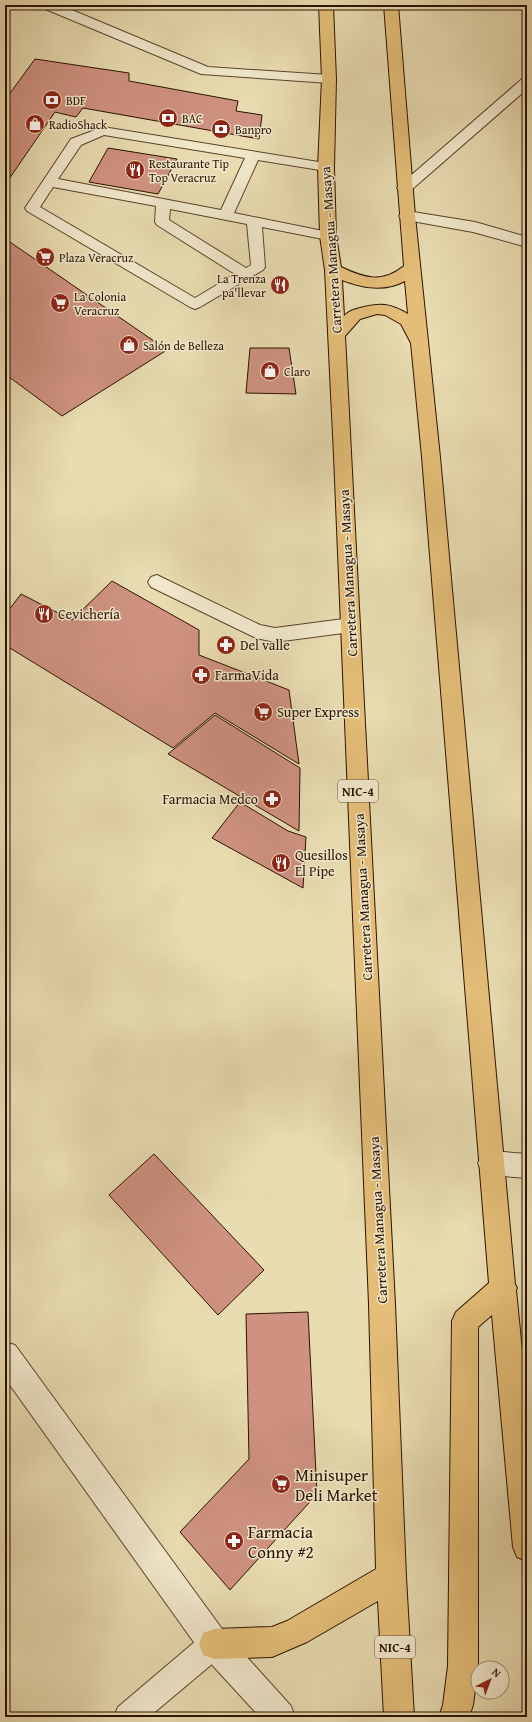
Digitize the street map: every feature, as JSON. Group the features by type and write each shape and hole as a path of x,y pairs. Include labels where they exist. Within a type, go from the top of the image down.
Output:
{"highway":[{"name":"Carretera Managua - Masaya","path":"326,5 329,79 326,167 328,236 333,270 337,335 382,1304 392,1577 399,1717"},
{"path":"391,5 407,216 421,347 491,1163 504,1288 527,1547"},
{"path":"333,270 354,279 372,283 383,283 399,279 413,267"},
{"path":"337,335 354,315 377,309 389,310 406,320 421,347"},
{"path":"454,1717 460,1697 463,1666 465,1321 504,1288"},
{"path":"214,1644 272,1642 291,1634 392,1577"}],"street":[{"path":"48,5 206,71 329,79"},
{"path":"405,188 527,82"},
{"path":"407,216 475,227 527,242"},
{"path":"491,1163 527,1166"},
{"path":"5,1355 214,1644 280,1717"}],"lane":[{"path":"254,221 258,267 195,304 32,208 76,142 103,131 326,167"},
{"path":"226,215 253,156"},
{"path":"50,182 328,236"},
{"path":"163,203 162,222 245,274"},
{"path":"158,582 256,631 274,635 350,625"},
{"path":"128,1717 214,1644"}],"building":[{"path":"35,59 129,73 129,81 238,101 236,111 262,115 259,139 83,108 76,117 55,112 5,185 5,100"},
{"path":"108,148 177,159 158,194 89,182"},
{"path":"7,240 167,350 62,416 5,374 5,241"},
{"name":"Claro","path":"250,348 289,348 296,394 246,393"},
{"path":"112,581 199,630 199,655 289,690 299,764 215,713 173,748 5,645 5,615 21,594 72,620"},
{"name":"Farmacia Medco","path":"215,715 300,768 299,831 168,754"},
{"name":"Quesillos El Pipe","path":"240,802 288,831 306,837 303,888 212,838"},
{"path":"154,1154 264,1270 218,1315 109,1195"},
{"path":"308,1312 317,1494 230,1590 180,1532 249,1459 246,1314"}],"place":[{"name":"BDF","path":"52,100"},
{"name":"BAC","path":"168,118"},
{"name":"RadioShack","path":"35,124"},
{"name":"Banpro","path":"221,129"},
{"name":"Restaurante Tip Top Veracruz","path":"135,170"},
{"name":"Plaza Veracruz","path":"45,257"},
{"name":"La Trenza pa'llevar","path":"280,285"},
{"name":"La Colonia Veracruz","path":"60,303"},
{"name":"Salón de Belleza","path":"129,345"},
{"name":"Claro","path":"270,371"},
{"name":"Cevichería","path":"44,614"},
{"name":"Del valle","path":"226,645"},
{"name":"FarmaVida","path":"201,675"},
{"name":"Super Express","path":"263,712"},
{"name":"Farmacia Medco","path":"272,799"},
{"name":"Quesillos El Pipe","path":"281,863"},
{"name":"Minisuper Deli Market","path":"281,1484"},
{"name":"Farmacia Conny #2","path":"234,1541"}]}
